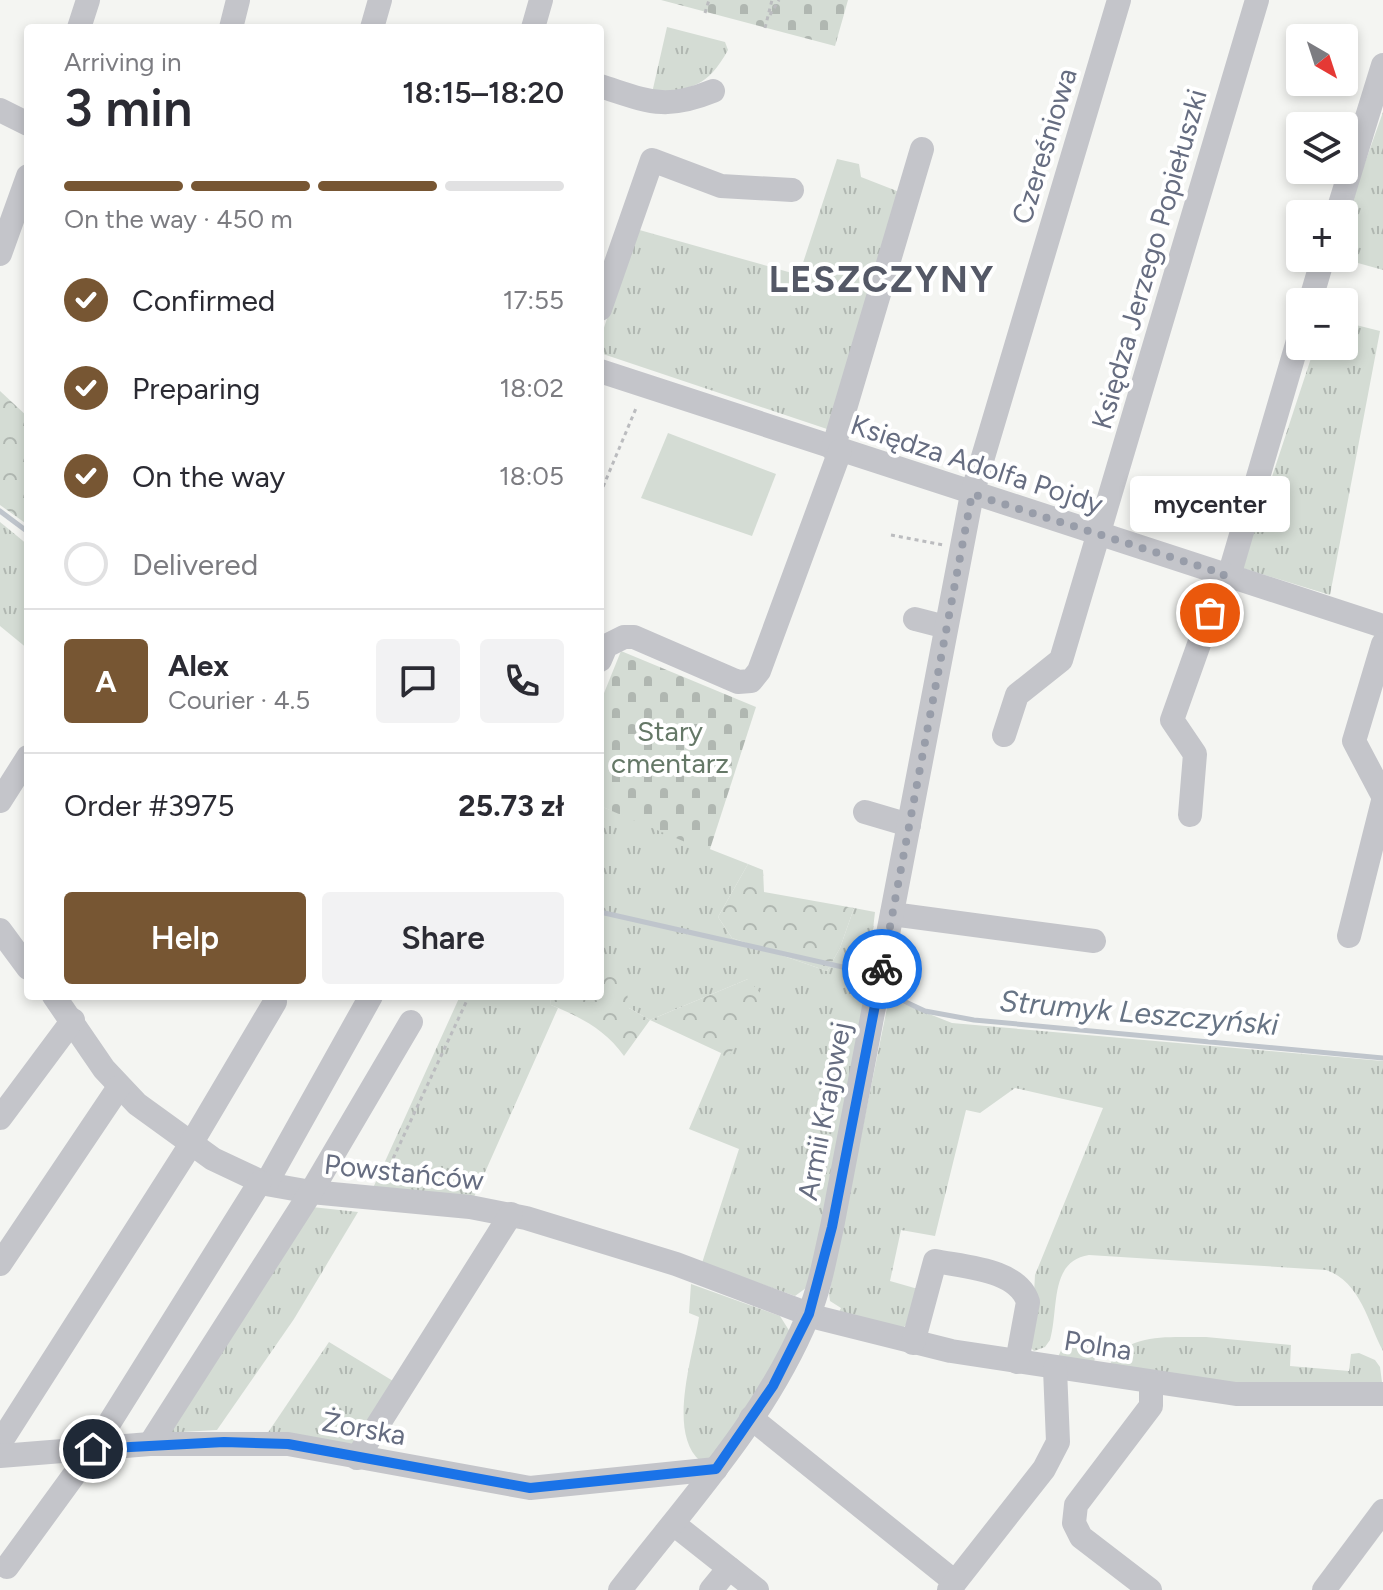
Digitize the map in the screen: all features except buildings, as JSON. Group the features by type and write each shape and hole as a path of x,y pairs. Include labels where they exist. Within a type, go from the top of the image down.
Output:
{"street":[{"path":"80,24 88,0"},
{"path":"232,24 238,0"},
{"path":"373,24 380,0"},
{"path":"534,24 541,0"},
{"name":"Czereśniowa","path":"972,494 1119,0"},
{"name":"Księdza Jerzego Popiełuszki","path":"1004,735 1017,695 1061,660 1257,0"},
{"path":"1341,200 1383,65"},
{"path":"604,87 659,104 677,104 713,91"},
{"path":"0,110 24,122"},
{"path":"604,651 606,646 624,637 634,637 738,682 751,681 759,671 837,450 922,149"},
{"path":"604,298 652,160 721,186 792,190"},
{"path":"0,254 24,187"},
{"path":"1190,815 1195,754 1172,720 1226,575 1292,360"},
{"name":"Księdza Adolfa Pojdy","path":"604,373 1383,626"},
{"name":"Armii Krajowej","path":"620,1590 675,1525 773,1386 809,1314 832,1227 972,494"},
{"path":"915,619 946,627"},
{"path":"1349,936 1383,798 1354,741 1383,644"},
{"path":"0,801 24,763"},
{"path":"865,812 909,825"},
{"path":"892,914 1094,941"},
{"path":"0,930 24,963"},
{"name":"Powstańców","path":"57,1000 119,1087 191,1144 263,1183 311,1192 470,1207 511,1214 676,1264 809,1314"},
{"path":"7,1567 93,1449 263,1183 369,1000"},
{"path":"0,1443 191,1144 275,1002"},
{"path":"0,1118 73,1020"},
{"path":"150,1444 311,1192 411,1022"},
{"path":"0,1264 119,1087"},
{"path":"357,1458 511,1214"},
{"path":"913,1343 935,1261 1000,1275 1026,1293 1028,1302 1017,1362"},
{"name":"Polna","path":"809,1314 913,1343 1151,1384 1273,1396 1383,1394"},
{"path":"751,1418 952,1586 1044,1469 1058,1442 1055,1369"},
{"path":"1150,1590 1081,1537 1074,1523 1076,1505 1151,1406 1151,1384"},
{"name":"Żorska","path":"0,1456 150,1444 288,1444 530,1488 716,1469"},
{"path":"1324,1590 1383,1511"},
{"path":"675,1525 757,1590"},
{"path":"711,1590 729,1568"}],"path":[{"path":"705,13 709,0"},
{"path":"765,28 772,0"},
{"path":"768,18 779,0"},
{"path":"604,486 627,437 644,388"},
{"path":"891,535 951,547"},
{"path":"375,1198 467,1000"}],"green space":[{"path":"661,0 848,0 835,46"},
{"path":"667,27 725,42 728,50 713,72 697,84 652,93"},
{"path":"1383,112 1383,270 1358,263 1358,200 1352,200"},
{"path":"837,159 859,164 861,177 902,193 827,429 604,354 604,328 636,229 799,275"},
{"path":"1358,326 1380,331 1330,595 1242,568 1310,360 1358,360"},
{"path":"0,391 24,413 24,522 0,505"},
{"path":"668,433 776,474 752,536 641,498"},
{"path":"0,522 24,542 24,646 0,626"},
{"name":"Stary cmentarz","path":"621,651 756,707 709,852 604,808 604,693"},
{"path":"604,808 748,864 718,917 732,938 827,971 840,948 854,908 875,912 867,982 822,1250 806,1288 795,1296 702,1263 739,1149 689,1129 720,1056 730,1054 748,979 650,1020 629,1008 604,973"},
{"path":"748,864 763,870 764,892 854,908 840,948 827,971 732,938 718,917"},
{"path":"604,973 626,984 629,1008 650,1020 624,1056 609,1038 591,1025 551,1005 550,1000 604,1000"},
{"path":"748,979 761,994 730,1055 720,1056 721,1053 650,1020"},
{"path":"889,998 952,1023 1383,1061 1383,1351 1362,1304 1348,1284 1326,1270 1089,1255 1076,1259 1061,1276 1050,1340 1045,1347 1034,1351 1031,1348 1035,1275 1103,1108 1015,1088 980,1113 966,1110 935,1236 901,1230 890,1281 918,1289 907,1324 903,1328 839,1312 841,1308 830,1301 829,1294"},
{"path":"458,1000 550,1000 551,1005 558,1008 474,1197 373,1188"},
{"path":"312,1207 358,1212 294,1319 217,1430 164,1433"},
{"path":"691,1284 780,1316 790,1332 785,1347 715,1458 700,1461 690,1448 684,1413 699,1317 689,1313"},
{"path":"1206,1337 1291,1345 1290,1366 1349,1371 1351,1354 1359,1353 1375,1360 1380,1367 1382,1382 1239,1386 1110,1364 1118,1353 1140,1341"},
{"path":"1081,1340 1098,1346 1094,1362 1058,1357 1065,1342"},
{"path":"329,1342 398,1384 353,1444 267,1434"}],"waterway":[{"name":"Strumyk Leszczyński","path":"0,511 24,529"},
{"name":"Strumyk Leszczyński","path":"604,913 847,968 863,978"},
{"name":"Strumyk Leszczyński","path":"895,997 925,1011 974,1020 1383,1058"}],"way so far":[{"path":"882,969 972,494 1224,574 1210,613"}],"place":[{"name":"mycenter","path":"1210,613"}],"district":[{"name":"LESZCZYNY","path":"882,279"}],"route":[{"path":"93,1449 224,1442 288,1444 530,1488 716,1469 773,1386 809,1314 832,1227 882,969"}]}
